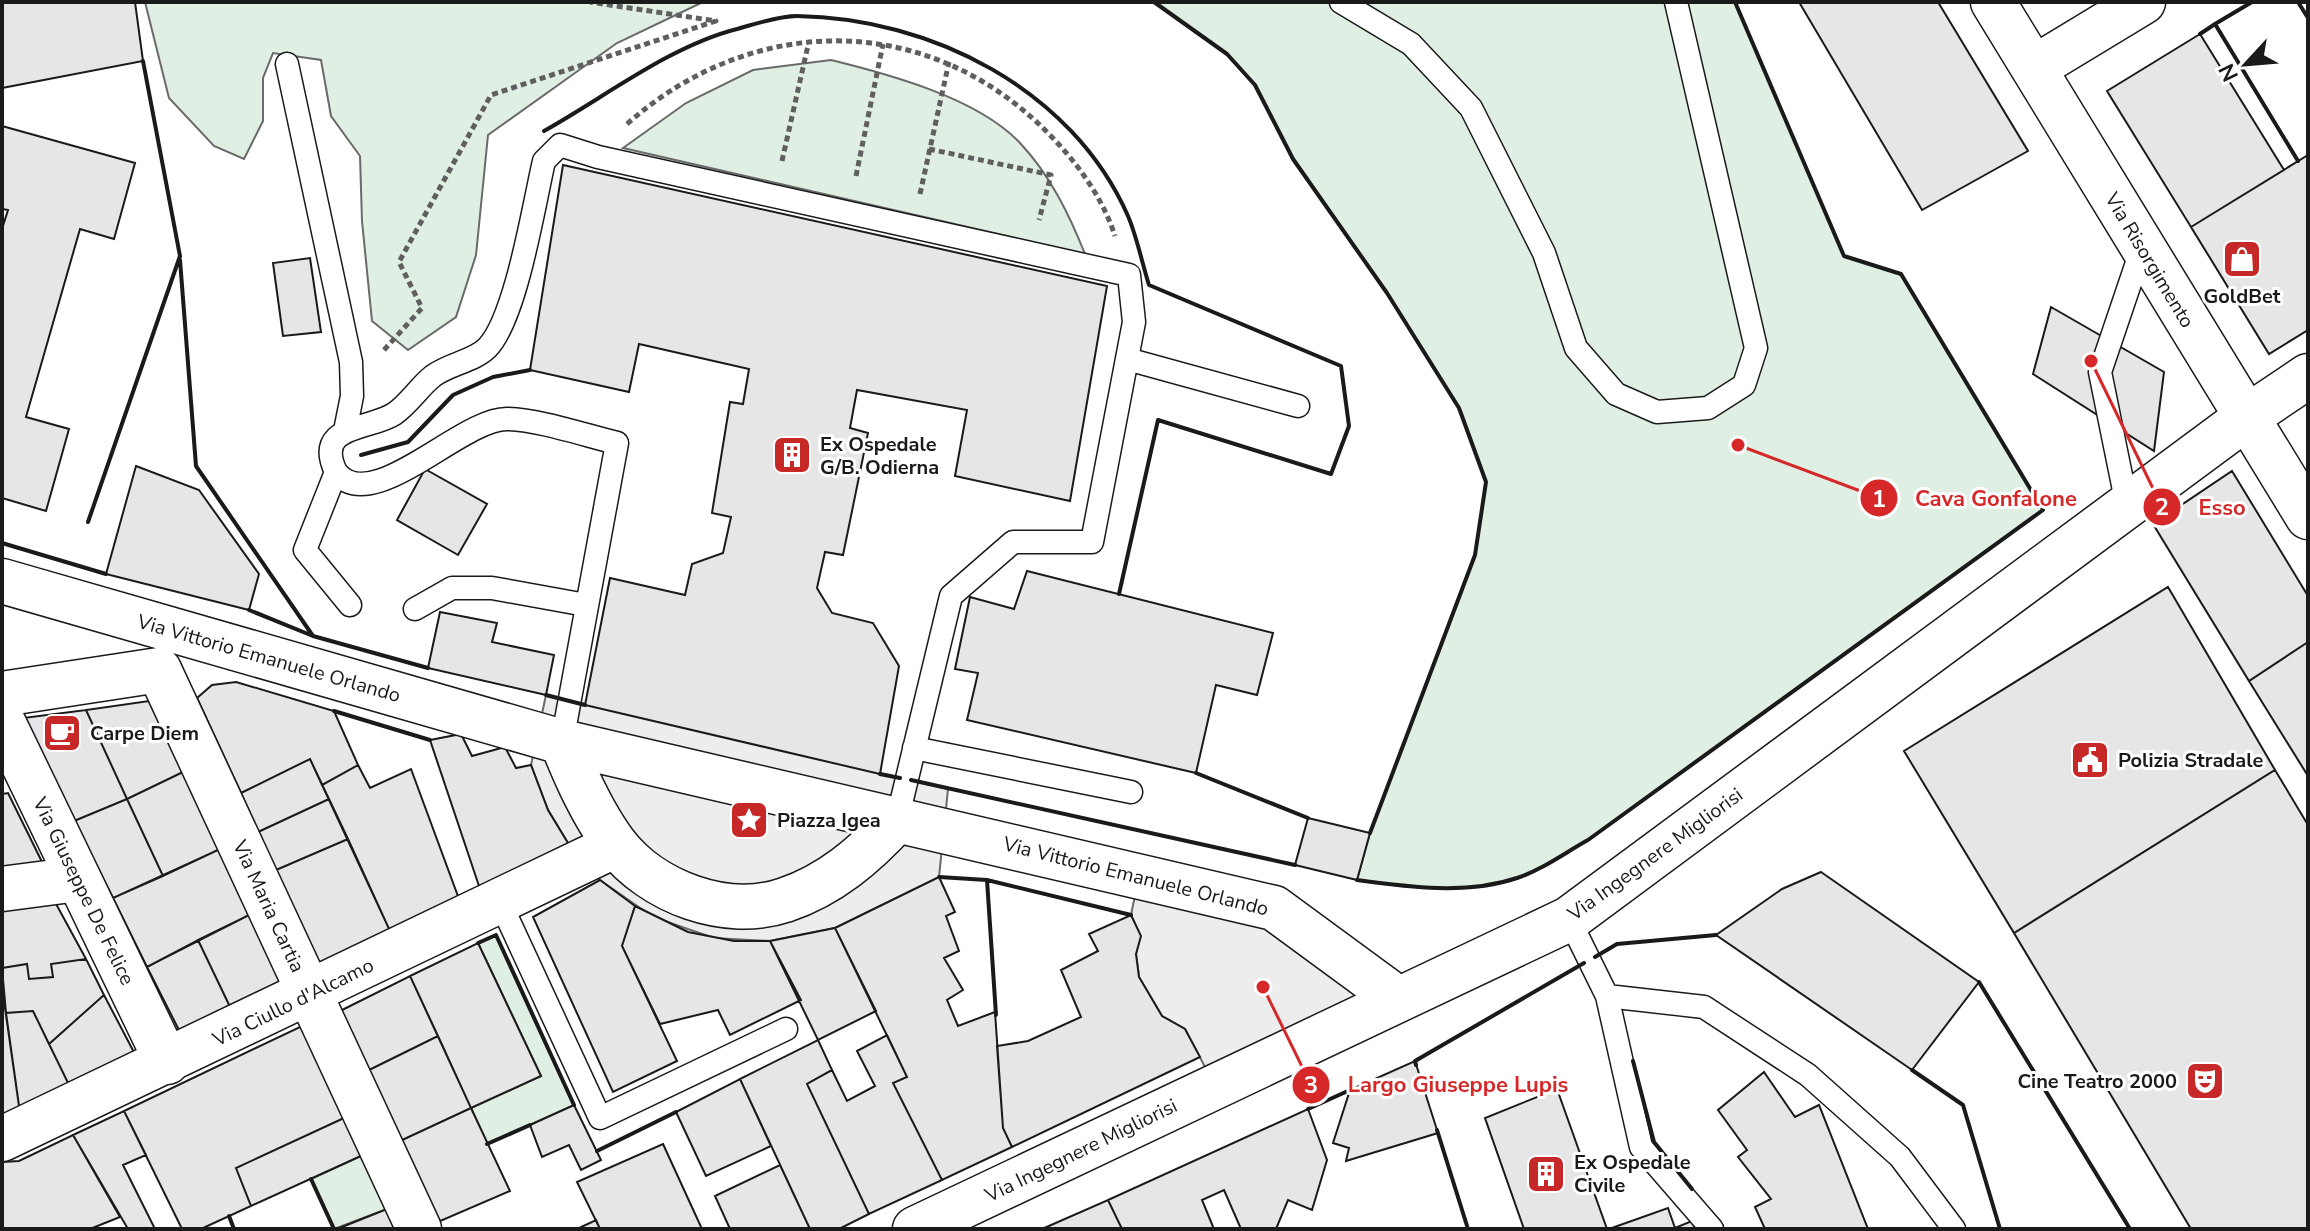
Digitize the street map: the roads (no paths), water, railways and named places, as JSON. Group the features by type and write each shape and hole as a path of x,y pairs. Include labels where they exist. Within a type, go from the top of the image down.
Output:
{"street":[{"name":"Via Risorgimento","path":"1993,2 2308,517"},
{"path":"2034,68 2143,2"},
{"name":"Via Ingegnere Migliorisi","path":"915,1229 1569,919 2127,505 2308,376"},
{"name":"Via Vittorio Emanuele Orlando","path":"2,581 165,650 1274,908 1398,999"},
{"path":"2,694 165,650"},
{"name":"Via Maria Cartia","path":"165,650 310,994 419,1229"},
{"name":"Via Giuseppe De Felice","path":"2,720 167,1062"},
{"path":"549,738 577,780 599,854 639,868 668,888 697,899 737,906 783,901 827,881 866,854 897,820"},
{"name":"Via Ciullo d'Alcamo","path":"2,1139 599,854"},
{"path":"2,889 78,879"}],"lane":[{"path":"1341,2 1411,44 1471,108 1544,253 1576,348 1616,394 1657,412 1708,408 1744,385 1756,348 1676,2"},
{"path":"287,64 351,362 352,396 345,431"},
{"path":"350,605 305,550 336,472 332,454 338,437 345,431 393,415 433,376 487,348 508,309 544,161 560,145 598,157 1129,275 1134,322 1092,542 1013,542 951,596 897,820"},
{"path":"2127,505 2100,372 2142,246"},
{"path":"1127,359 1298,406"},
{"path":"336,472 348,482 366,485 427,458 473,427 506,418 617,443 586,605 549,738"},
{"path":"415,609 452,588 492,588 586,605"},
{"path":"914,748 1131,792"},
{"path":"500,902 600,1118 786,1029"},
{"path":"1569,919 1607,996 1641,1147 1712,1229"},
{"path":"1607,996 1704,1007 1808,1075 1900,1157 1954,1229"}],"place":[{"name":"GoldBet","path":"2242,259"},
{"name":"Esso","path":"2091,361"},
{"name":"Cava Gonfalone","path":"1738,445"},
{"name":"Ex Ospedale G/B. Odierna","path":"792,455"},
{"name":"Carpe Diem","path":"62,733"},
{"name":"Polizia Stradale","path":"2090,760"},
{"name":"Piazza Igea","path":"749,820"},
{"name":"Largo Giuseppe Lupis","path":"1263,987"},
{"name":"Cine Teatro 2000","path":"2205,1081"},
{"name":"Ex Ospedale Civile","path":"1546,1174"}]}
